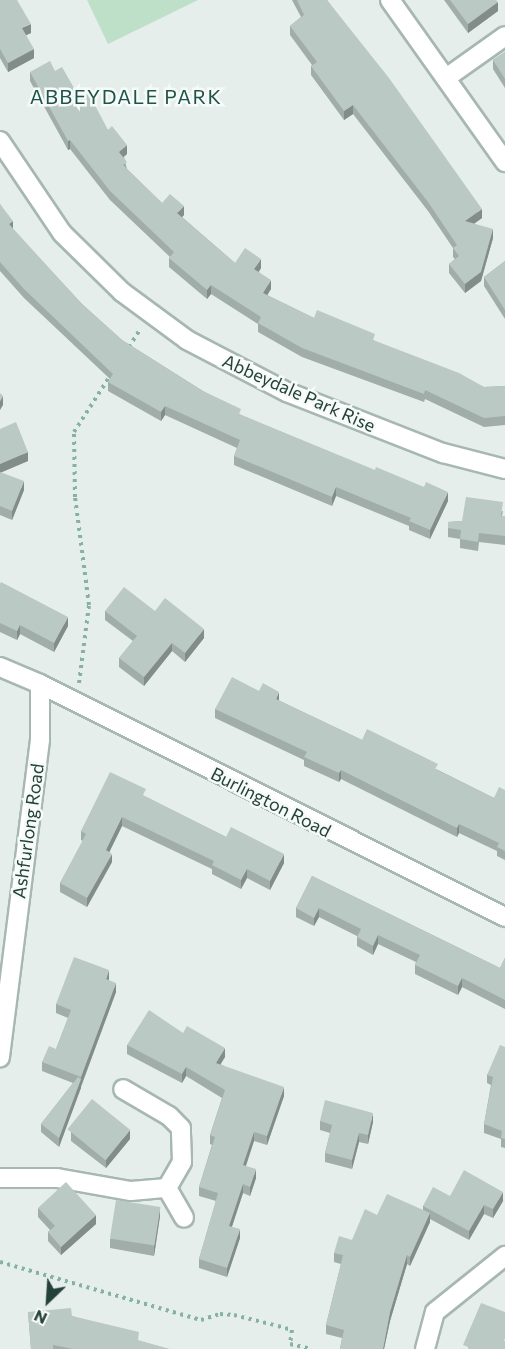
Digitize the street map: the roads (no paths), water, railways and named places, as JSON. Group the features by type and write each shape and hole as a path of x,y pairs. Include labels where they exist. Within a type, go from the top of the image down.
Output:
{"street":[{"path":"390,0 505,162"},
{"path":"446,78 505,36"},
{"name":"Abbeydale Park Rise","path":"0,141 62,233 149,315 233,367 287,392 443,453 505,469"},
{"path":"0,667 40,684"},
{"name":"Burlington Road","path":"40,684 77,705 505,917"},
{"name":"Ashfurlong Road","path":"0,1057 40,740 40,684"},
{"path":"123,1089 169,1116 181,1128 182,1162 167,1188"},
{"path":"0,1178 57,1178 131,1191 167,1188"},
{"path":"167,1188 184,1218"},
{"path":"424,1349 435,1312 505,1257"}],"district":[{"name":"ABBEYDALE PARK","path":"126,96"}]}
